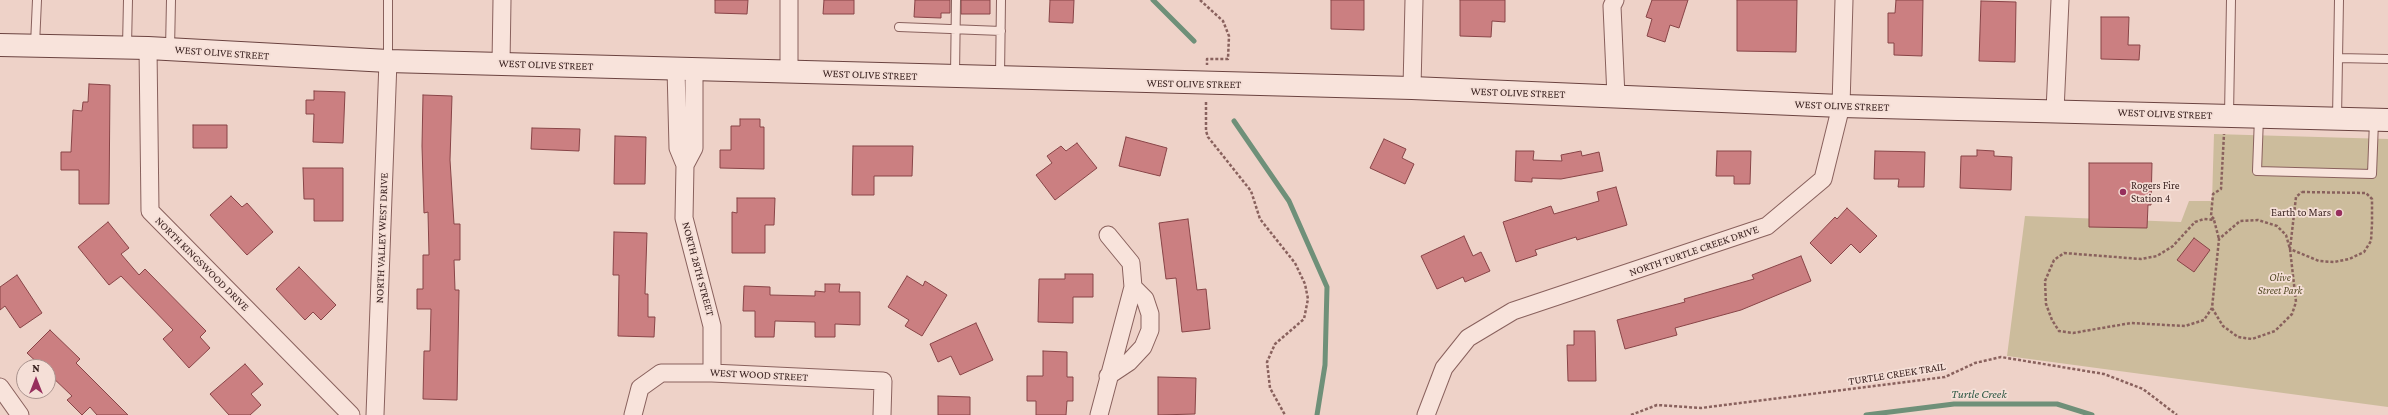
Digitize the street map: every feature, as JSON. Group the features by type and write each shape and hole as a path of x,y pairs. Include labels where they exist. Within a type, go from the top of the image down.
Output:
{"main road":[{"name":"WEST OLIVE STREET","path":"0,45 127,49 148,48 303,58 388,61 1412,88 1842,106 2055,111 2226,124 2259,116 2381,120"}],"street":[{"path":"501,64 502,0"},
{"path":"789,0 789,72"},
{"path":"1412,88 1414,0"},
{"path":"1615,0 1612,6 1616,97"},
{"name":"NORTH TURTLE CREEK DRIVE","path":"1426,415 1444,368 1468,338 1513,311 1767,226 1823,179 1842,106 1844,0"},
{"path":"2055,111 2060,0"},
{"name":"NORTH KINGSWOOD DRIVE","path":"148,48 150,211 351,415"},
{"name":"NORTH VALLEY WEST DRIVE","path":"375,415 388,61"},
{"name":"NORTH 28TH STREET","path":"685,69 678,148 685,165 684,218 712,326 712,373"},
{"path":"1099,415 1108,376 1133,287 1130,263 1108,235"},
{"path":"1108,376 1129,362 1143,347 1150,330 1150,314 1145,299 1133,287"},
{"name":"WEST WOOD STREET","path":"633,415 640,388 661,373 712,373 883,381 882,415"},
{"path":"0,387 20,415"}],"lane":[{"path":"35,46 37,0"},
{"path":"127,49 128,0"},
{"path":"170,50 171,0"},
{"path":"388,0 388,61"},
{"path":"955,77 956,0"},
{"path":"1000,78 1001,0"},
{"path":"2226,124 2231,0"},
{"path":"2337,119 2339,0"},
{"path":"899,27 1001,31"},
{"path":"2338,58 2388,59"},
{"path":"2259,116 2257,171 2372,174 2381,120"}],"path":[{"path":"1200,0 1223,21 1229,36 1228,59 1207,59"},
{"path":"1206,104 1206,130 1208,137 1251,191 1260,220 1295,263 1305,284 1308,298 1304,318 1275,344 1267,362 1270,388 1285,415"},
{"path":"2214,220 2204,219 2194,222 2173,246 2157,256 2141,259 2064,253 2054,260 2045,281 2046,304 2052,320 2059,331 2073,333 2131,324 2185,326 2204,320 2212,308 2219,240 2214,220 2211,216 2213,194 2221,189 2226,124"},
{"path":"2302,192 2366,193 2372,199 2371,241 2364,252 2349,259 2334,262 2319,261 2290,249 2296,197 2302,192"},
{"path":"2212,308 2223,326 2238,337 2252,339 2275,331 2292,314 2296,302 2290,249 2286,235 2277,226 2258,220 2240,221 2219,240"},
{"name":"TURTLE CREEK TRAIL","path":"1631,415 1657,405 1701,408 1945,377 1975,363 2001,357 2104,374 2143,388 2177,415"}],"green space":[{"name":"Olive Street Park","path":"2214,134 2388,139 2388,407 2007,356 2025,216 2181,222 2189,201 2212,201"}],"building":[{"path":"715,0 748,0 747,14 715,13"},
{"path":"824,0 854,0 854,14 823,14"},
{"path":"915,0 950,0 950,13 941,13 941,18 914,17"},
{"path":"961,0 990,0 990,14 961,14"},
{"path":"1050,0 1074,0 1073,23 1049,22"},
{"path":"1331,0 1364,0 1364,30 1331,29"},
{"path":"1460,0 1505,0 1505,22 1492,21 1491,37 1460,36"},
{"path":"1652,0 1688,0 1679,28 1670,25 1665,42 1647,36 1652,19 1646,17"},
{"path":"1737,0 1797,0 1796,52 1737,51"},
{"path":"1896,0 1923,0 1922,56 1894,55 1894,43 1888,43 1888,13 1895,13"},
{"path":"1981,1 2016,2 2015,62 1979,61"},
{"path":"2101,17 2129,17 2128,45 2140,45 2139,60 2101,59"},
{"path":"89,84 110,85 109,204 79,204 79,170 61,170 61,152 71,152 73,110 82,111 83,102 88,102"},
{"path":"314,91 345,92 343,143 313,142 314,114 306,114 306,100 314,100"},
{"path":"423,95 452,96 450,160 454,224 460,224 460,260 454,260 455,290 459,290 457,400 423,399 424,351 430,351 431,309 417,309 417,289 423,289 423,255 429,255 428,212 424,213 422,146"},
{"path":"740,119 760,119 760,127 764,127 764,169 720,168 720,150 731,150 731,126 740,126"},
{"path":"193,125 227,125 227,148 193,148"},
{"path":"532,128 580,129 579,151 531,149"},
{"path":"615,136 646,137 645,184 614,184"},
{"path":"1126,137 1167,148 1160,176 1119,166"},
{"path":"1384,139 1406,149 1402,158 1414,164 1405,184 1370,168"},
{"path":"1077,143 1097,168 1055,200 1036,175 1052,163 1047,156 1061,146 1066,151"},
{"path":"853,146 913,146 912,176 874,176 874,195 852,195"},
{"path":"1977,150 1994,151 1994,156 2012,157 2011,190 1960,188 1961,156 1977,156"},
{"path":"1516,151 1534,151 1533,160 1562,161 1561,155 1581,151 1582,156 1599,152 1603,171 1561,179 1532,178 1532,182 1515,181"},
{"path":"1717,151 1751,151 1750,184 1734,184 1734,176 1716,176"},
{"path":"1875,151 1925,152 1924,187 1898,187 1899,179 1874,179"},
{"path":"2089,163 2152,163 2151,205 2148,205 2147,228 2089,227"},
{"path":"303,168 343,168 343,221 314,221 314,199 304,199"},
{"path":"1616,187 1627,225 1577,240 1576,237 1535,250 1537,255 1516,262 1503,222 1551,206 1554,214 1599,201 1597,192"},
{"path":"231,196 242,207 247,203 273,232 247,255 210,215"},
{"path":"737,198 775,198 774,225 765,225 765,253 732,253 732,212 737,213"},
{"path":"1847,208 1877,236 1860,253 1851,244 1831,264 1810,243 1835,217 1837,219"},
{"path":"1188,219 1197,290 1206,289 1210,329 1182,332 1176,278 1166,279 1159,223"},
{"path":"108,222 129,248 121,254 139,275 145,269 206,331 200,337 210,348 189,368 163,339 173,330 121,276 109,285 78,247"},
{"path":"614,232 647,233 645,294 648,294 648,317 655,317 654,337 618,336 619,275 613,275"},
{"path":"1464,236 1473,256 1481,252 1490,271 1465,282 1463,277 1437,289 1421,256"},
{"path":"2194,238 2210,250 2194,272 2177,260"},
{"path":"1801,256 1811,281 1741,310 1675,328 1677,335 1625,349 1617,320 1685,302 1684,299 1754,279 1752,275"},
{"path":"299,267 336,305 321,320 313,312 305,320 276,289"},
{"path":"1065,274 1093,274 1093,297 1073,297 1073,323 1038,322 1039,279 1065,279"},
{"path":"17,275 42,313 20,328 5,306 0,310 0,287"},
{"path":"907,276 923,286 925,281 947,295 922,336 905,326 909,320 888,307"},
{"path":"825,284 840,284 839,292 860,292 860,325 835,324 835,337 815,337 815,322 775,321 774,337 755,337 755,311 743,311 744,286 770,287 770,295 815,296 815,291 825,292"},
{"path":"976,323 993,360 960,375 951,356 938,362 930,344"},
{"path":"50,330 80,359 76,363 128,415 97,415 90,407 82,415 67,400 72,396 56,381 56,359 33,359 27,353"},
{"path":"1574,331 1595,331 1596,381 1568,381 1567,345 1574,345"},
{"path":"1043,351 1067,352 1067,377 1073,377 1073,401 1067,401 1066,415 1036,415 1036,401 1027,401 1027,376 1043,376"},
{"path":"245,364 263,384 251,394 261,405 250,415 229,415 210,394"},
{"path":"1158,377 1196,378 1195,414 1158,415"},
{"path":"938,396 970,397 970,415 938,415"}],"waterway":[{"path":"1153,0 1194,41"},
{"path":"1234,121 1289,201 1327,287 1325,365 1317,415"},
{"name":"Turtle Creek","path":"1866,415 1954,404 2057,404 2092,415"}],"place":[{"name":"Rogers Fire Station 4","path":"2123,192"},
{"name":"Earth to Mars","path":"2339,213"}]}
